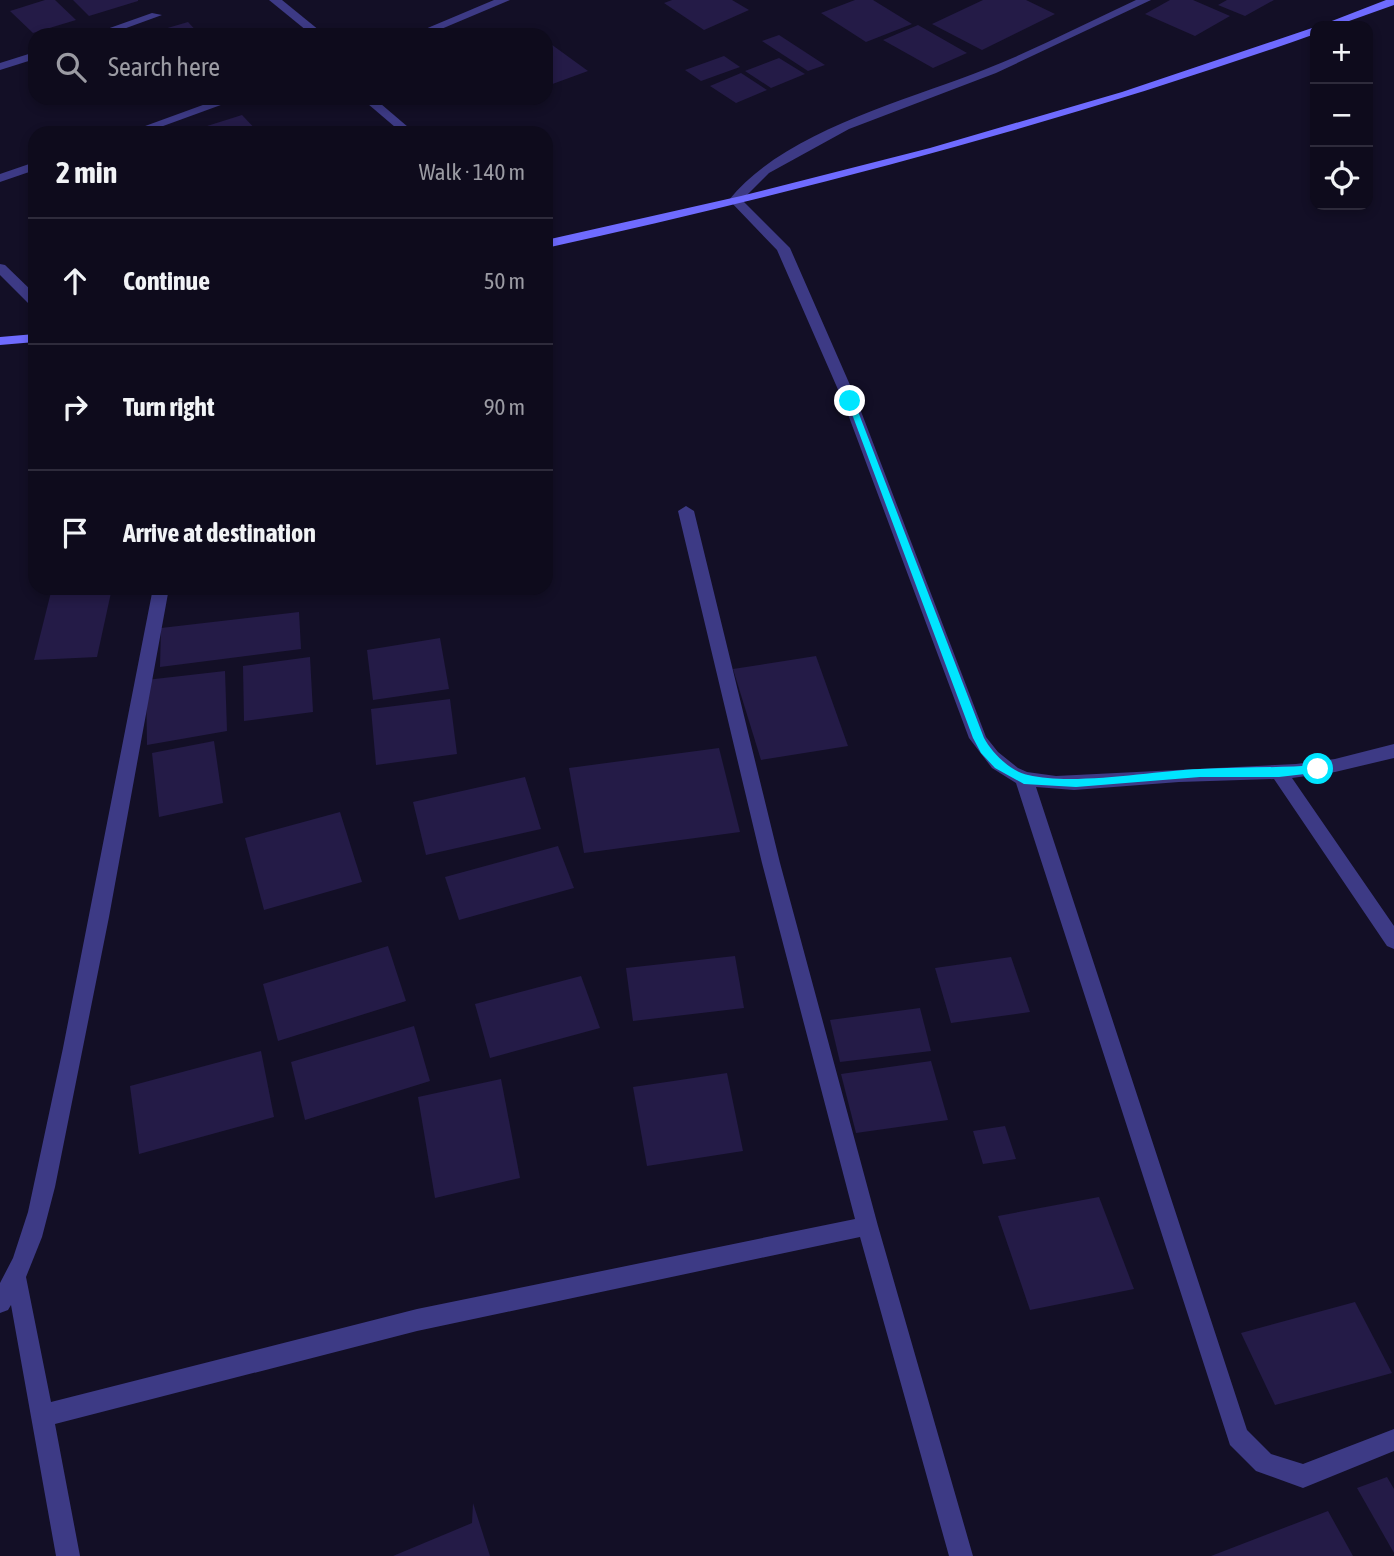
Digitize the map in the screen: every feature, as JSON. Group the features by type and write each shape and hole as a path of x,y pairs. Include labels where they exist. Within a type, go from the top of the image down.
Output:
{"main road":[{"path":"1339,21 1394,1"},
{"path":"553,242 976,139 1139,91 1310,32"},
{"path":"0,341 28,339"}],"street":[{"path":"275,0 310,28"},
{"path":"434,28 503,0"},
{"path":"1145,0 992,71 845,126 765,170 735,200 783,248 793,269 859,424 978,738 999,765 1024,779 1076,782 1200,773 1279,773 1318,769 1394,751"},
{"path":"117,28 156,15"},
{"path":"0,67 28,57"},
{"path":"154,126 214,105"},
{"path":"376,105 401,126"},
{"path":"0,178 28,168"},
{"path":"0,268 28,295"},
{"path":"686,511 771,863 867,1226 961,1556"},
{"path":"0,1303 17,1280 34,1223 85,997 160,595"},
{"path":"1279,773 1394,941"},
{"path":"1024,779 1238,1437 1264,1463 1303,1476 1394,1440"},
{"path":"42,1416 417,1320 867,1226"},
{"path":"17,1280 68,1556"}],"building":[{"path":"45,0 55,0 76,20 50,28 28,28 10,11"},
{"path":"73,0 138,0 138,1 89,16"},
{"path":"672,0 732,0 749,10 704,30 664,3"},
{"path":"855,0 873,0 912,24 866,42 821,13"},
{"path":"983,0 1026,0 1055,14 982,50 932,24"},
{"path":"1170,0 1193,0 1230,16 1195,36 1145,14"},
{"path":"1227,0 1274,0 1245,16 1218,5"},
{"path":"188,22 194,28 168,28"},
{"path":"918,25 967,53 933,68 883,40"},
{"path":"779,35 825,65 808,71 762,41"},
{"path":"553,46 588,71 553,84"},
{"path":"724,56 740,67 701,81 685,70"},
{"path":"779,58 805,74 771,88 745,71"},
{"path":"741,73 767,90 736,103 710,86"},
{"path":"242,115 252,126 207,126"},
{"path":"50,595 110,595 97,657 34,660"},
{"path":"299,612 301,649 160,667 161,628"},
{"path":"440,638 449,689 373,700 367,650"},
{"path":"816,656 848,746 761,760 733,669"},
{"path":"310,657 313,712 244,721 243,666"},
{"path":"225,671 227,731 147,745 146,680"},
{"path":"450,699 457,754 376,765 371,709"},
{"path":"214,741 223,803 159,817 152,753"},
{"path":"719,748 740,832 584,853 569,768"},
{"path":"525,777 541,829 426,855 413,802"},
{"path":"340,812 362,882 264,910 245,838"},
{"path":"558,846 574,888 459,920 445,877"},
{"path":"388,946 406,1001 278,1041 263,984"},
{"path":"735,956 744,1008 633,1021 626,968"},
{"path":"1011,957 1030,1012 951,1023 935,968"},
{"path":"581,976 600,1028 490,1058 475,1004"},
{"path":"920,1008 931,1051 840,1062 830,1020"},
{"path":"414,1026 430,1081 305,1120 291,1062"},
{"path":"261,1051 274,1117 139,1154 130,1086"},
{"path":"931,1061 948,1120 856,1133 841,1074"},
{"path":"727,1073 743,1151 647,1166 633,1087"},
{"path":"501,1079 520,1178 435,1198 418,1097"},
{"path":"1005,1126 1016,1159 983,1164 973,1131"},
{"path":"1099,1197 1134,1289 1030,1310 998,1216"},
{"path":"1355,1302 1392,1373 1275,1405 1241,1333"},
{"path":"1387,1477 1394,1489 1394,1553 1357,1488"},
{"path":"473,1503 490,1556 393,1556 472,1523"},
{"path":"1328,1511 1353,1556 1211,1556"}],"route":[{"path":"850,401 978,738 999,765 1024,779 1076,782 1200,773 1279,773 1318,769"}]}
